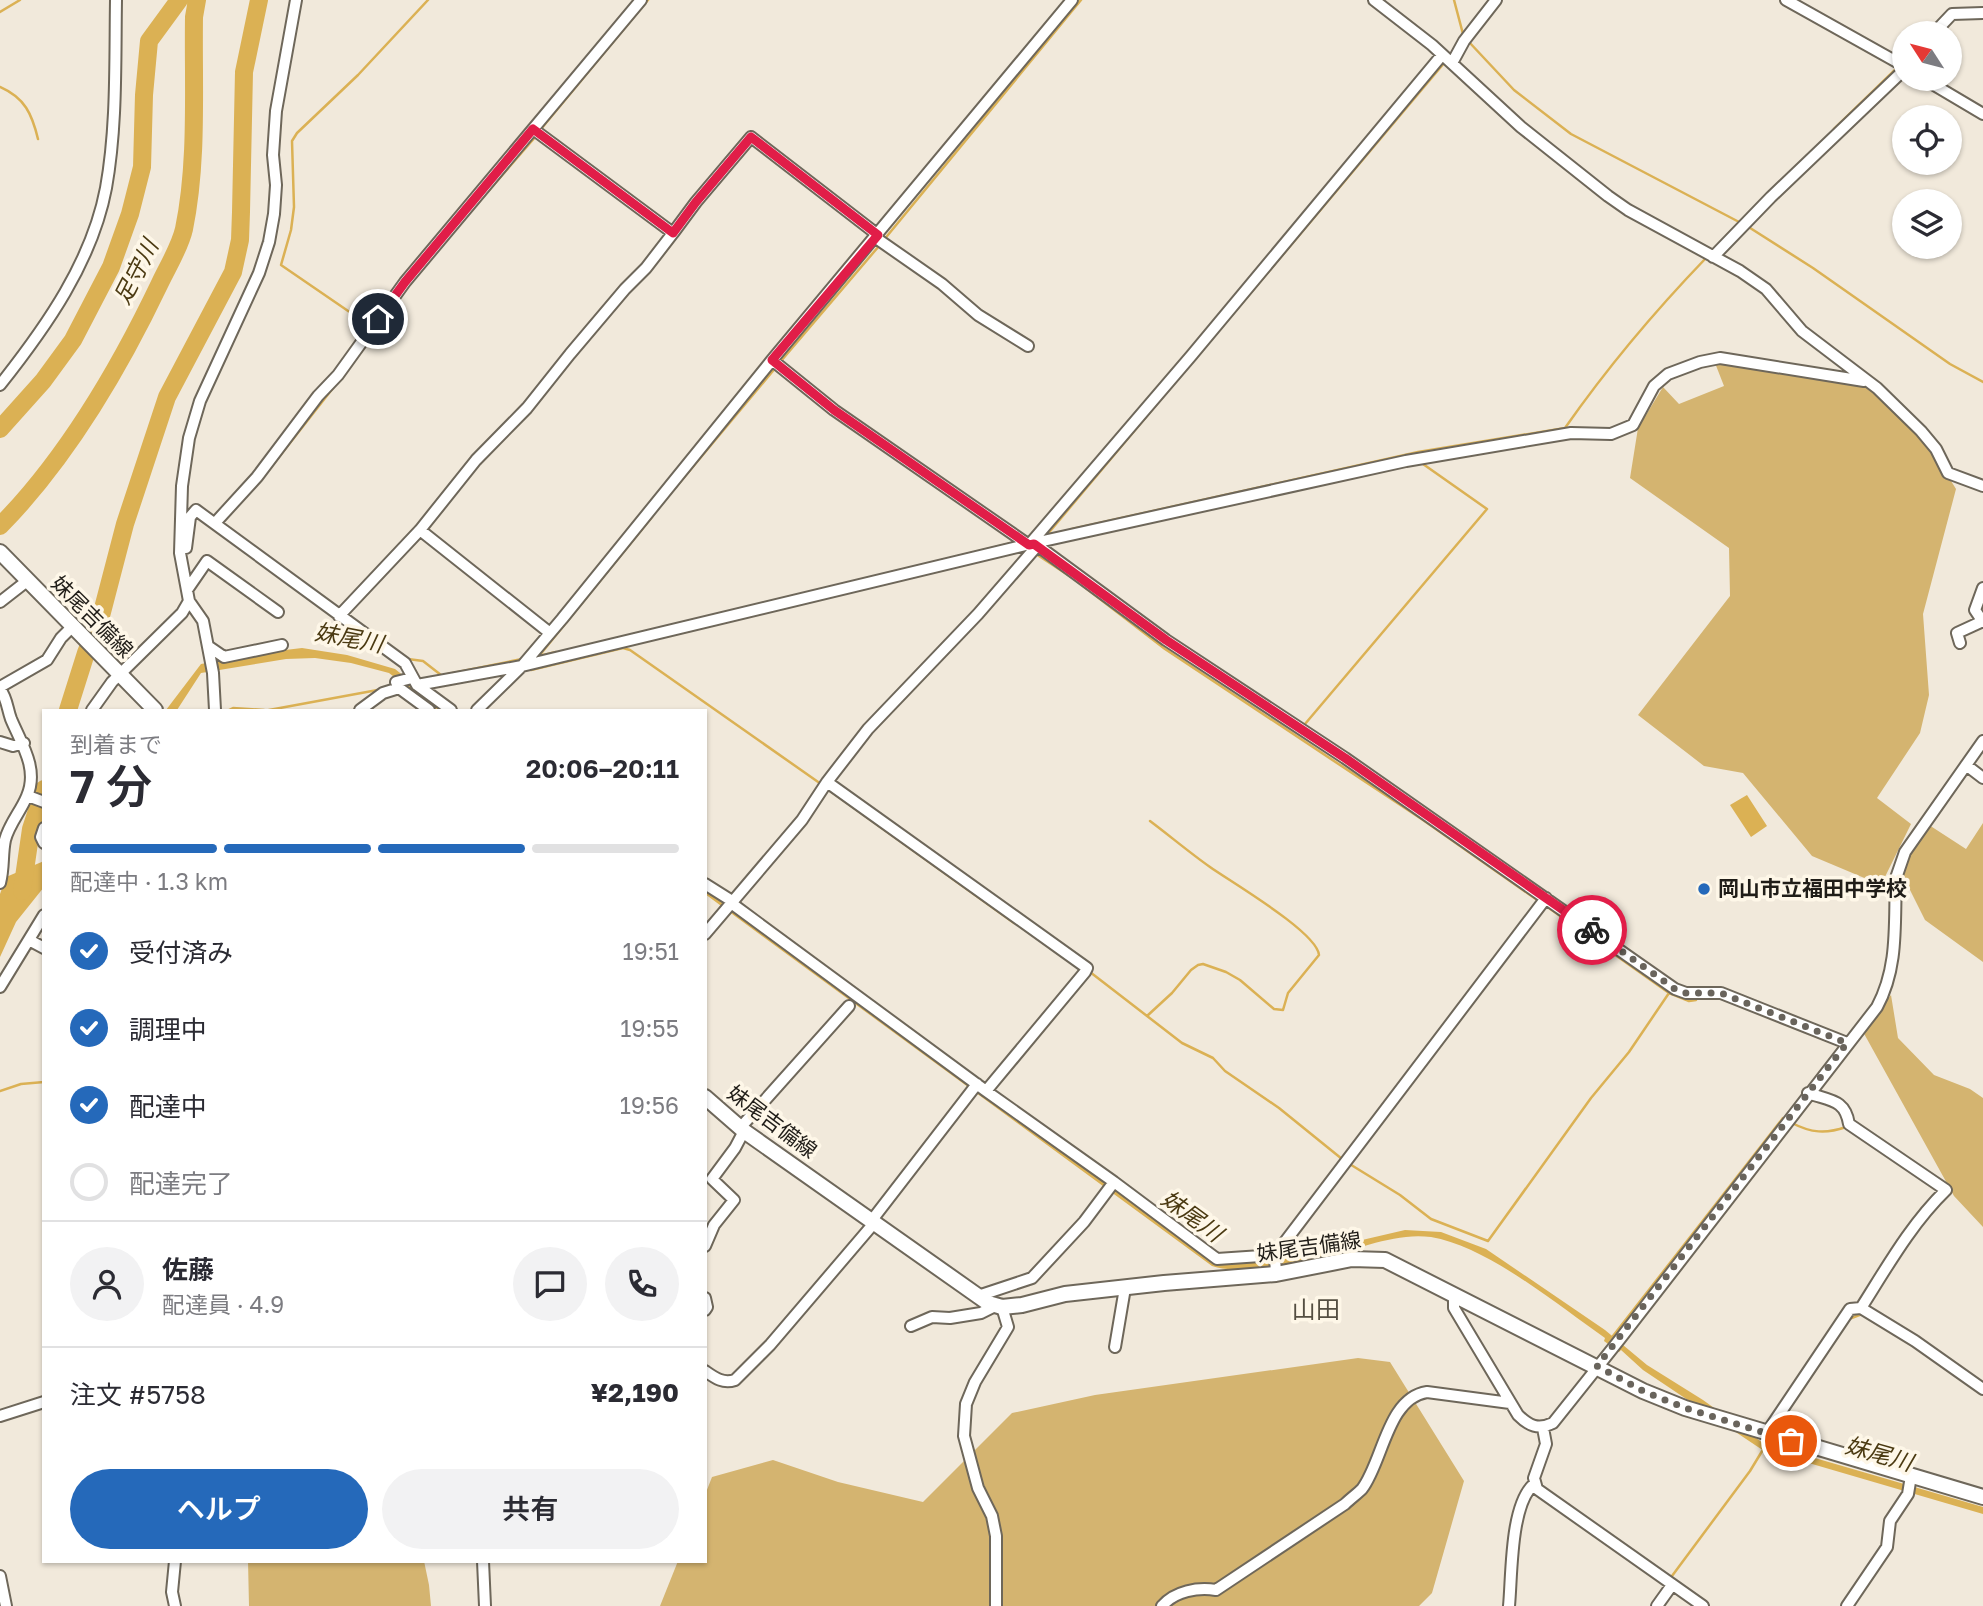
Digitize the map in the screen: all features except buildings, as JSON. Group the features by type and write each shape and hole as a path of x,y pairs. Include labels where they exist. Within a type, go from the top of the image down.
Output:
{"main road":[{"name":"妹尾吉備線","path":"0,552 154,709"},
{"name":"妹尾吉備線","path":"707,1099 742,1129 978,1296 999,1306 1022,1305 1065,1294 1276,1272 1352,1259 1379,1259 1401,1267 1454,1296 1675,1404 1910,1485 1983,1497"}],"street":[{"path":"0,385 66,290 97,220 106,190 111,149 116,0"},
{"path":"215,709 213,673 203,621 188,595 182,564 182,486 189,438 201,401 259,273 271,233 276,185 273,155 276,111 296,0"},
{"path":"215,523 257,477 317,396 338,375 405,282 537,132 641,0"},
{"path":"478,709 550,633 879,240 1072,0"},
{"path":"1374,0 1447,59 1521,127 1608,196 1628,210 1740,271 1766,289 1802,331 1864,381 1877,388 1921,431 1936,450 1948,473 1983,486"},
{"path":"707,932 802,820 868,729 978,614 1191,356 1466,39 1496,0"},
{"path":"1786,0 1892,60"},
{"path":"1945,21 1952,14 1983,13"},
{"path":"1710,255 1744,225 1892,76"},
{"path":"1944,91 1983,114"},
{"path":"537,132 673,233"},
{"path":"342,613 422,532 476,460 527,408 625,289 646,268 696,202 751,137 879,240 942,284 978,315 1028,346"},
{"path":"361,709 383,693 407,682 526,661 1406,461 1571,433 1611,434 1633,425 1654,386 1668,374 1700,362 1720,358 1864,381"},
{"path":"776,363 834,410 1033,545 1166,640 1345,758 1543,901 1675,989 1686,993 1721,993 1847,1043"},
{"path":"182,564 190,517 196,510 342,613 405,663 407,682 428,709"},
{"path":"422,532 550,633"},
{"path":"93,709 112,682 182,613 188,595 207,561 278,612"},
{"path":"0,602 25,578"},
{"path":"1959,643 1958,633 1983,621 1975,610 1983,588"},
{"path":"0,883 4,842 29,796 31,777 24,743 0,688 47,660 61,638 76,630"},
{"path":"208,646 224,656 282,645"},
{"path":"407,682 449,709"},
{"path":"1454,1296 1454,1308 1510,1404 1524,1421 1543,1428 1553,1423 1877,1007 1887,988 1892,968 1896,878 1899,865 1905,852 1983,741"},
{"path":"0,742 13,746 24,743"},
{"path":"1966,765 1983,778"},
{"path":"707,1372 728,1382 736,1380 770,1345 874,1221 978,1088 1086,970 825,785"},
{"path":"29,796 42,801"},
{"path":"707,886 729,905 978,1088 1217,1259 1275,1256"},
{"path":"1276,1272 1275,1256 1543,901"},
{"path":"0,987 42,918"},
{"path":"29,940 42,947"},
{"path":"707,1241 714,1225 734,1200 708,1175 735,1148 742,1129 849,1006"},
{"path":"1808,1093 1840,1105 1846,1110 1849,1124 1946,1189 1900,1244 1861,1308"},
{"path":"978,1296 1032,1278 1083,1222 1112,1185"},
{"path":"1115,1347 1125,1288"},
{"path":"911,1326 932,1317 950,1318 981,1313 999,1306 1008,1327 975,1382 966,1404 964,1436 978,1488 992,1516 996,1536 996,1606"},
{"path":"1766,1434 1850,1309 1861,1308 1915,1341 1983,1390"},
{"path":"1162,1606 1171,1598 1200,1587 1216,1590 1345,1504 1363,1488 1394,1421 1408,1399 1416,1393 1427,1392 1510,1404"},
{"path":"0,1416 42,1403"},
{"path":"1543,1428 1546,1444 1534,1478 1537,1489 1703,1606"},
{"path":"1509,1606 1518,1515 1528,1489 1534,1484"},
{"path":"1847,1606 1887,1547 1890,1521 1910,1485"},
{"path":"175,1563 172,1592 175,1606"},
{"path":"483,1563 485,1606"},
{"path":"0,1576 6,1606"},
{"path":"1657,1606 1669,1583"}],"shaded area":[{"path":"1715,363 1863,383 1927,442 1956,489 1923,614 1929,695 1920,733 1877,798 1911,824 1881,885 1812,856 1743,773 1704,766 1638,715 1730,596 1729,548 1630,478 1638,428 1663,387 1679,404 1724,386"},
{"name":"妹尾川","path":"302,648 347,655 395,669 446,709 436,709 389,673 351,663 315,658 286,659 201,673 178,709 167,709 201,664"},
{"path":"1747,795 1767,826 1751,837 1730,805"},
{"path":"1983,823 1983,962 1925,920 1900,870 1929,825 1966,849"},
{"path":"42,862 42,890 16,922 0,957 0,894 6,877"},
{"name":"妹尾川","path":"707,887 1217,1260 1289,1257 1405,1230 1441,1232 1486,1249 1605,1330 1647,1365 1703,1400 1763,1443 1983,1507 1983,1514 1761,1449 1643,1370 1621,1350 1619,1352 1604,1341 1605,1338 1522,1279 1476,1252 1453,1243 1431,1237 1404,1237 1288,1264 1238,1269 1212,1266 707,895"},
{"path":"1891,995 1898,1038 1934,1075 1970,1089 1983,1098 1983,1227 1954,1196 1862,1030"},
{"path":"1358,1358 1390,1362 1464,1481 1432,1593 1419,1606 660,1606 677,1563 707,1563 707,1490 712,1477 773,1460 838,1482 923,1502 1012,1413 1095,1395"},
{"path":"248,1563 424,1563 431,1606 249,1606"}],"waterway":[{"path":"0,12 20,0"},
{"path":"0,429 43,381 73,340 111,267 130,214 142,167 149,41 179,0"},
{"name":"足守川","path":"0,526 48,471 90,411 127,348 180,243 191,177 194,17 197,0"},
{"path":"68,709 101,616 125,524 167,397 233,272 240,240 244,72 259,0"},
{"path":"370,326 281,265 291,230 294,207 292,141 428,0"},
{"path":"541,129 648,0"},
{"path":"883,241 1081,0"},
{"path":"1454,0 1463,34"},
{"path":"1939,21 1949,11"},
{"path":"1469,42 1514,90 1571,134 1741,223"},
{"path":"1195,359 1445,62"},
{"path":"1834,129 1892,73"},
{"path":"0,87 16,96 26,108 38,139"},
{"path":"452,233 537,135"},
{"path":"1727,235 1747,215"},
{"path":"1747,226 1813,268 1950,364 1983,382"},
{"path":"665,252 678,235"},
{"path":"781,361 879,246"},
{"path":"1072,529 1418,452 1565,428 1632,340 1706,258"},
{"path":"389,313 412,281"},
{"path":"676,487 777,366"},
{"path":"1046,536 1188,367"},
{"path":"268,471 333,388"},
{"path":"1305,724 1487,509 1423,464"},
{"path":"539,656 652,517"},
{"path":"893,572 1016,542"},
{"path":"1036,554 1074,579 1165,649 1423,820 1540,902"},
{"path":"531,670 623,648 630,650 821,784"},
{"path":"396,650 408,659 423,661 441,675"},
{"path":"539,656 556,652"},
{"path":"443,675 522,659"},
{"path":"274,709 383,689"},
{"path":"231,709 248,709"},
{"path":"826,788 1014,923"},
{"path":"22,891 31,829 42,795"},
{"path":"1147,1016 1172,993 1191,970 1203,964 1240,980 1274,1009 1283,1010 1288,993 1319,955 1315,945 1289,921 1202,862 1150,821"},
{"path":"1546,906 1669,993 1689,1001 1696,1000"},
{"path":"1090,972 1182,1043 1213,1058 1225,1071 1279,1108 1342,1159"},
{"path":"1348,1163 1400,1195 1431,1219 1488,1241 1591,1098 1629,1052 1669,993"},
{"path":"0,1091 21,1084 42,1082"},
{"path":"1613,1336 1783,1118"},
{"path":"1792,1123 1819,1131 1846,1127"},
{"path":"1849,1319 1862,1314"},
{"path":"1669,1580 1750,1471 1767,1443"}],"way so far":[{"path":"1592,930 1675,989 1686,993 1721,993 1847,1043 1597,1366 1643,1391 1685,1408 1791,1441"}],"place":[{"name":"岡山市立福田中学校","path":"1704,889"}],"district":[{"name":"山田","path":"1316,1310"}],"route":[{"path":"378,319 405,282 533,129 673,233 751,137 878,235 772,360 834,410 1029,545 1034,544 1073,570 1166,640 1345,758 1592,930"}]}
